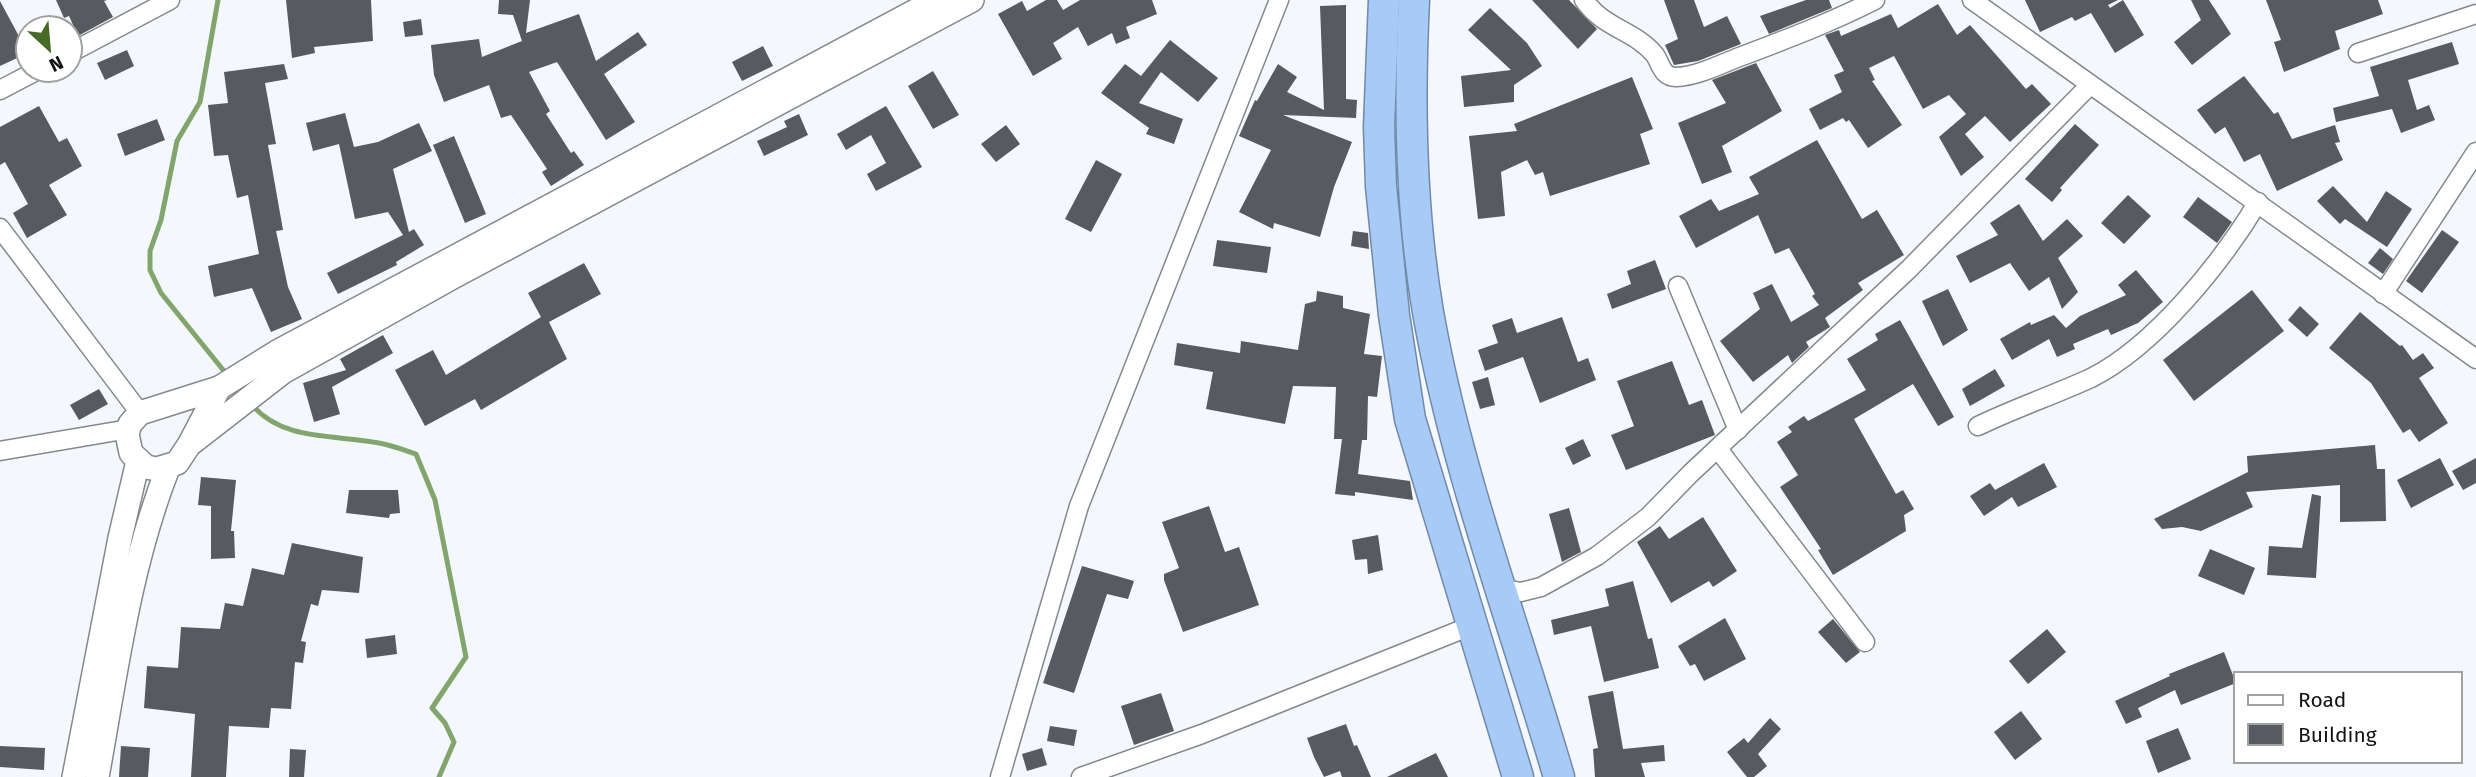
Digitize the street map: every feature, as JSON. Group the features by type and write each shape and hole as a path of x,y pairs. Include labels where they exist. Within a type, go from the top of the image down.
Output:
{"highway":[{"path":"1384,0 1379,127 1381,187 1394,315 1410,419 1518,777"},
{"path":"1414,0 1412,115 1428,310 1448,411 1499,588 1559,777"}],"street":[{"path":"84,46 170,0"},
{"path":"97,777 134,575 148,519 168,468 185,455 189,445 234,390 289,345 936,0"},
{"path":"0,451 134,421 283,372 453,276 972,0"},
{"path":"1000,777 1079,506 1279,0"},
{"path":"1584,0 1609,26 1646,47 1655,55 1663,72 1674,77 1710,70 1839,19 1875,0"},
{"path":"1972,0 2089,86 2258,202 2476,359"},
{"path":"2358,53 2476,13"},
{"path":"1499,588 1521,592 1541,587 1597,556 1648,517 1899,278 2089,86"},
{"path":"2383,293 2476,152"},
{"path":"1978,426 2091,378 2120,359 2154,331 2197,287 2233,243 2258,202"},
{"path":"0,228 134,421 128,444 138,461 146,467 168,468"},
{"path":"1678,286 1738,430"},
{"path":"1718,449 1865,642"},
{"path":"74,777 120,538 138,461"},
{"path":"1081,777 1202,734 1474,625"}],"building":[{"path":"56,0 107,0 104,1 113,17 84,33 84,14 62,14"},
{"path":"286,0 371,0 373,41 314,47 315,53 292,58"},
{"path":"499,0 530,0 526,33 579,14 596,61 638,32 647,45 604,74 635,122 606,140 557,62 529,72 550,111 546,114 571,153 574,151 584,165 551,186 542,172 547,169 511,115 501,118 489,85 444,102 434,75 431,45 479,39 482,57 522,41 513,15 498,14"},
{"path":"1046,0 1057,0 1063,10 1080,0 1152,0 1157,14 1126,27 1130,38 1116,44 1112,33 1088,46 1078,27 1053,43 1062,59 1033,76 998,14 1022,1 1027,11"},
{"path":"1532,0 1569,0 1597,29 1578,49"},
{"path":"1664,0 1694,0 1704,27 1727,16 1741,44 1698,61 1674,65 1665,45 1678,39"},
{"path":"1806,0 1829,0 1832,8 1769,34 1760,16"},
{"path":"2025,0 2118,0 2108,5 2110,8 2123,0 2144,35 2115,53 2091,13 2075,21 2072,17 2040,32"},
{"path":"2191,0 2209,0 2231,34 2192,65 2174,42 2201,20"},
{"path":"2266,0 2378,0 2383,14 2335,31 2340,49 2284,72 2274,42 2281,40"},
{"path":"0,1 14,27 14,60 0,66"},
{"path":"1938,4 1957,35 1970,25 2026,89 2032,84 2051,104 2010,142 1985,116 1965,134 1984,157 1961,176 1939,137 1966,114 1949,95 1923,109 1894,56 1869,68 1875,80 1872,81 1902,125 1868,148 1849,120 1846,122 1843,118 1820,130 1809,109 1842,92 1834,75 1844,71 1825,35 1839,30 1841,36 1891,14 1898,28"},
{"path":"1346,5 1346,99 1357,100 1356,118 1283,115 1352,142 1334,187 1320,237 1274,223 1273,229 1239,212 1271,150 1239,136 1255,100 1257,101 1278,64 1297,77 1287,92 1324,110 1320,6"},
{"path":"1490,8 1527,43 1542,66 1514,85 1514,102 1464,107 1461,76 1511,70 1468,30"},
{"path":"421,19 423,35 405,37 403,22"},
{"path":"1170,40 1218,78 1198,102 1161,72 1139,103 1183,119 1174,144 1146,134 1149,128 1101,93 1125,64 1141,76"},
{"path":"2452,42 2459,64 2408,80 2417,110 2429,105 2435,120 2401,133 2392,109 2336,122 2333,108 2379,96 2370,67"},
{"path":"763,46 773,66 742,81 732,62"},
{"path":"127,50 134,66 105,80 97,63"},
{"path":"1756,63 1782,111 1722,146 1732,172 1702,184 1678,123 1726,103 1712,80"},
{"path":"284,64 288,79 265,83 276,144 268,145 283,230 276,231 288,287 302,319 271,332 252,288 214,297 208,266 259,254 248,195 237,198 228,155 214,156 208,105 228,103 224,72"},
{"path":"933,71 959,115 933,129 908,86"},
{"path":"2244,76 2274,114 2278,112 2292,139 2335,125 2340,142 2335,143 2343,160 2277,191 2260,154 2244,162 2225,127 2215,134 2197,110"},
{"path":"1632,77 1653,129 1640,134 1650,164 1550,196 1543,172 1535,175 1527,160 1501,172 1505,216 1478,219 1469,136 1517,131 1514,124"},
{"path":"39,106 59,142 67,138 82,166 49,185 67,215 27,238 13,213 28,204 5,162 0,165 0,127"},
{"path":"886,106 922,167 876,191 867,174 886,163 871,135 846,150 837,134"},
{"path":"345,113 354,147 378,142 419,123 432,151 393,169 409,232 414,229 424,245 396,262 397,265 338,294 327,273 403,235 388,212 355,219 339,144 313,151 306,123"},
{"path":"799,114 808,135 764,156 757,141 787,127 784,121"},
{"path":"157,119 165,140 125,156 117,134"},
{"path":"2075,124 2099,145 2060,188 2062,190 2052,202 2025,179"},
{"path":"1006,125 1020,144 996,162 981,144"},
{"path":"454,136 486,214 465,223 433,145"},
{"path":"1817,140 1862,219 1877,210 1904,255 1858,283 1863,290 1825,318 1830,327 1806,342 1809,347 1792,363 1788,355 1753,382 1720,341 1760,309 1753,293 1772,284 1791,322 1819,305 1812,296 1815,294 1789,248 1775,254 1758,215 1696,248 1679,216 1711,199 1719,211 1759,194 1749,177"},
{"path":"1096,160 1122,174 1091,232 1065,219"},
{"path":"2333,186 2367,222 2386,191 2412,209 2387,247 2345,219 2340,224 2317,201"},
{"path":"2128,195 2151,216 2124,244 2101,223"},
{"path":"2198,197 2232,222 2217,243 2183,217"},
{"path":"2019,204 2043,241 2067,219 2083,236 2058,258 2078,292 2062,309 2049,277 2029,291 2010,263 1970,283 1956,256 1998,235 1990,223"},
{"path":"2442,230 2459,242 2422,293 2406,281"},
{"path":"1353,231 1368,233 1369,249 1351,246"},
{"path":"1217,240 1271,247 1267,273 1213,266"},
{"path":"2380,248 2393,259 2383,274 2368,263"},
{"path":"1655,260 1666,289 1612,309 1607,294 1631,284 1627,271"},
{"path":"584,263 601,294 549,322 567,359 481,410 475,399 425,426 395,370 433,350 446,375 541,317 528,293"},
{"path":"2136,270 2163,302 2138,323 2111,335 2108,329 2073,344 2075,349 2057,357 2049,339 2012,360 2000,339 2030,322 2031,325 2054,315 2066,328 2080,316 2126,295 2118,285"},
{"path":"1948,289 1968,330 1943,346 1922,301"},
{"path":"2252,290 2284,331 2194,401 2163,360"},
{"path":"1317,291 1343,296 1343,308 1370,314 1364,354 1382,356 1377,397 1368,396 1367,440 1362,440 1358,474 1410,481 1413,500 1355,492 1355,496 1335,494 1342,439 1334,439 1336,387 1293,386 1285,424 1206,409 1213,372 1174,365 1177,343 1240,353 1241,341 1298,350 1305,304 1316,301"},
{"path":"2300,306 2319,324 2307,337 2288,320"},
{"path":"2360,312 2402,345 2413,360 2423,353 2434,368 2419,378 2448,423 2419,442 2410,429 2403,433 2371,383 2329,348"},
{"path":"1562,317 1578,362 1588,358 1596,380 1540,403 1523,357 1485,371 1478,350 1498,343 1492,325 1512,318 1517,333"},
{"path":"1900,320 1954,417 1938,426 1913,384 1854,419 1896,494 1903,490 1914,509 1904,515 1906,531 1833,575 1818,550 1821,549 1780,487 1798,475 1777,442 1792,432 1788,427 1804,416 1808,421 1866,390 1847,359 1878,340 1875,334"},
{"path":"383,335 393,353 332,387 340,414 314,422 303,383 346,370 340,359"},
{"path":"1672,361 1689,405 1702,400 1715,435 1626,470 1611,435 1634,426 1617,381"},
{"path":"1995,369 2005,386 1970,406 1962,389"},
{"path":"1488,377 1495,405 1480,409 1472,382"},
{"path":"99,389 108,404 79,420 70,405"},
{"path":"1583,439 1591,456 1573,465 1565,448"},
{"path":"2375,445 2377,469 2385,469 2386,521 2340,522 2340,485 2246,492 2253,507 2201,531 2182,527 2162,529 2154,519 2248,472 2247,456"},
{"path":"2440,458 2454,485 2411,508 2397,480"},
{"path":"2476,458 2476,483 2463,490 2452,471"},
{"path":"2044,463 2057,487 2018,507 2012,497 1984,516 1970,496 1990,483 1995,490"},
{"path":"201,477 236,480 231,531 234,531 235,558 211,559 211,506 198,505"},
{"path":"349,490 398,490 400,513 390,514 389,518 346,513"},
{"path":"2312,494 2321,496 2316,578 2267,575 2269,546 2302,548"},
{"path":"1209,506 1225,552 1239,547 1259,605 1183,632 1164,580 1164,574 1179,568 1162,522"},
{"path":"1569,508 1581,552 1562,562 1549,514"},
{"path":"1703,517 1737,571 1713,587 1709,581 1671,603 1637,542 1660,526 1669,539"},
{"path":"1378,535 1383,570 1368,574 1367,559 1355,560 1352,540"},
{"path":"292,543 363,557 359,593 322,590 318,606 311,604 301,641 306,642 303,663 295,662 291,709 271,708 269,728 229,726 226,777 191,777 195,714 144,708 147,666 178,668 181,627 220,629 225,603 243,606 252,568 284,575"},
{"path":"2210,549 2255,568 2244,595 2198,576"},
{"path":"1082,566 1134,581 1128,599 1107,594 1074,693 1043,683"},
{"path":"1633,581 1648,639 1652,638 1659,668 1604,682 1591,626 1554,635 1551,620 1609,606 1605,589"},
{"path":"1725,618 1746,659 1704,681 1695,664 1690,666 1678,646"},
{"path":"1833,619 1860,652 1846,663 1818,632"},
{"path":"2047,629 2066,652 2028,684 2009,661"},
{"path":"395,635 397,654 367,658 365,639"},
{"path":"2224,652 2234,684 2181,705 2175,690 2138,708 2142,717 2126,724 2115,701 2170,676 2169,674"},
{"path":"1613,691 1623,749 1664,745 1665,761 1641,763 1645,777 1595,777 1593,749 1598,748 1588,696"},
{"path":"1161,693 1174,731 1134,745 1121,706"},
{"path":"2021,711 2042,739 2015,760 1994,732"},
{"path":"1770,718 1781,729 1758,754 1767,766 1754,777 1747,777 1727,752 1744,738 1748,743"},
{"path":"1346,724 1354,746 1357,745 1371,777 1342,777 1340,771 1324,777 1314,757 1307,738"},
{"path":"1050,726 1077,730 1074,746 1047,741"},
{"path":"2178,728 2191,759 2158,773 2146,741"},
{"path":"0,746 45,748 44,770 0,767"},
{"path":"121,746 150,748 148,777 119,777"},
{"path":"1042,748 1047,765 1027,771 1022,754"},
{"path":"290,749 306,750 304,777 289,777"},
{"path":"1436,753 1448,777 1387,777"}],"waterway":[{"path":"218,0 200,102 177,141 161,220 150,251 150,270 161,293 228,376"},
{"path":"252,405 265,417 295,431 379,443 416,454 435,500 466,657 432,708 445,723 454,742 439,777"}]}
